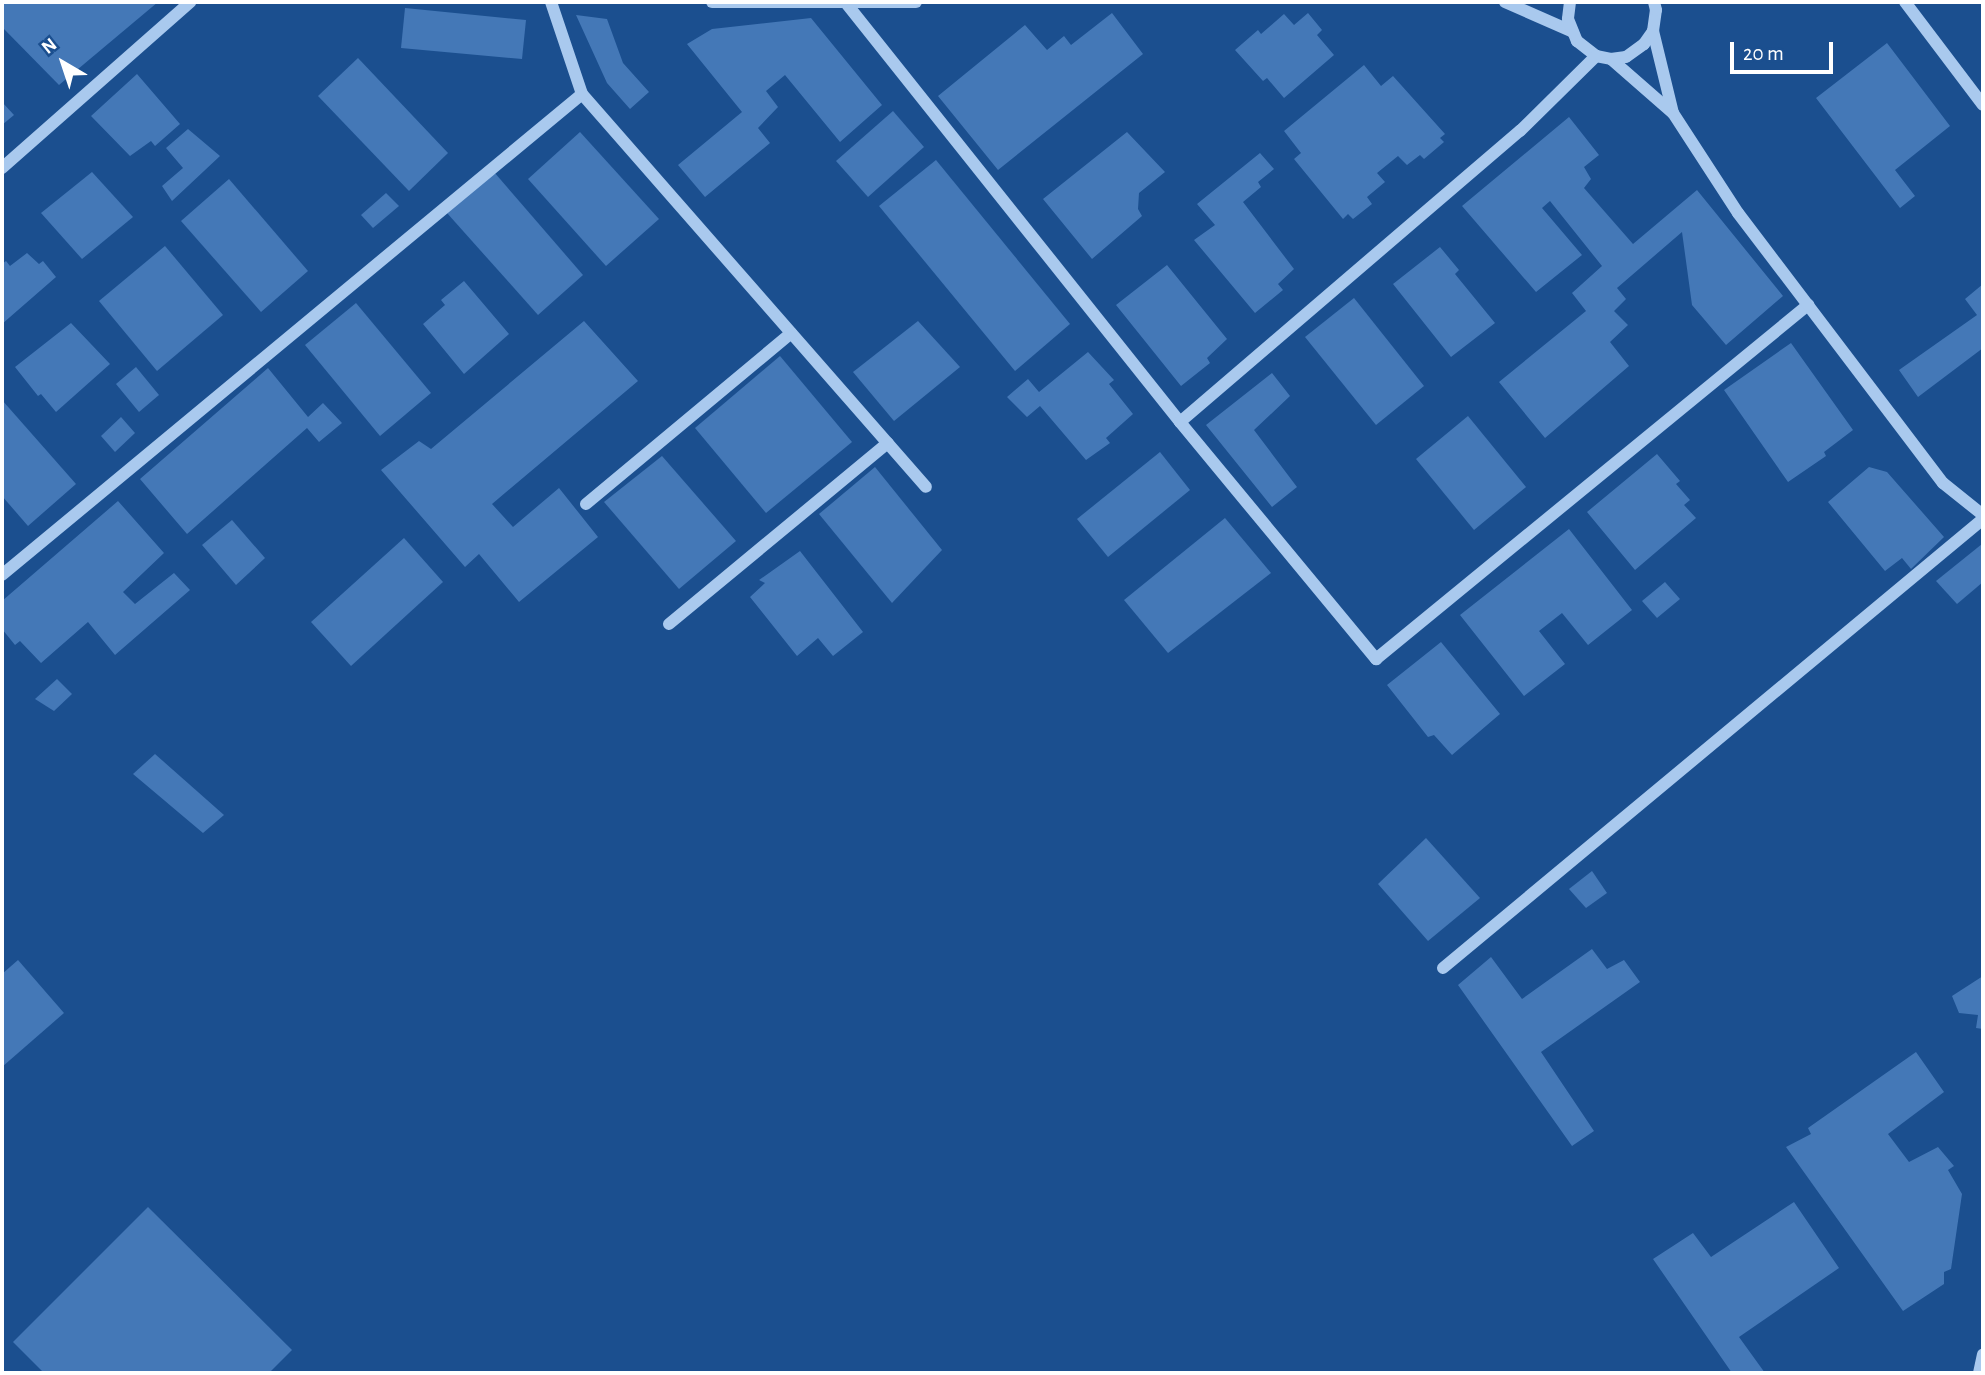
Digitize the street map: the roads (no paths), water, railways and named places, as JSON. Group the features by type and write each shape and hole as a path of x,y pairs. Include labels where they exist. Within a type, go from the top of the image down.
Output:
{"street":[{"path":"2,168 190,2"},
{"path":"551,2 582,94 926,487"},
{"path":"712,2 916,2"},
{"path":"1504,2 1573,32"},
{"path":"1570,2 1568,19 1573,32 1583,48 1596,56 1626,57 1644,44 1653,32"},
{"path":"1654,2 1656,10 1653,32 1673,113"},
{"path":"1905,2 1983,105"},
{"path":"846,4 1180,422 1376,659 1808,305"},
{"path":"1180,422 1520,131 1596,56"},
{"path":"1443,968 1983,517 1943,483 1738,213 1673,113 1611,58"},
{"path":"2,575 582,94"},
{"path":"586,504 791,333"},
{"path":"669,624 888,443"},
{"path":"1979,1373 1983,1354"}]}
